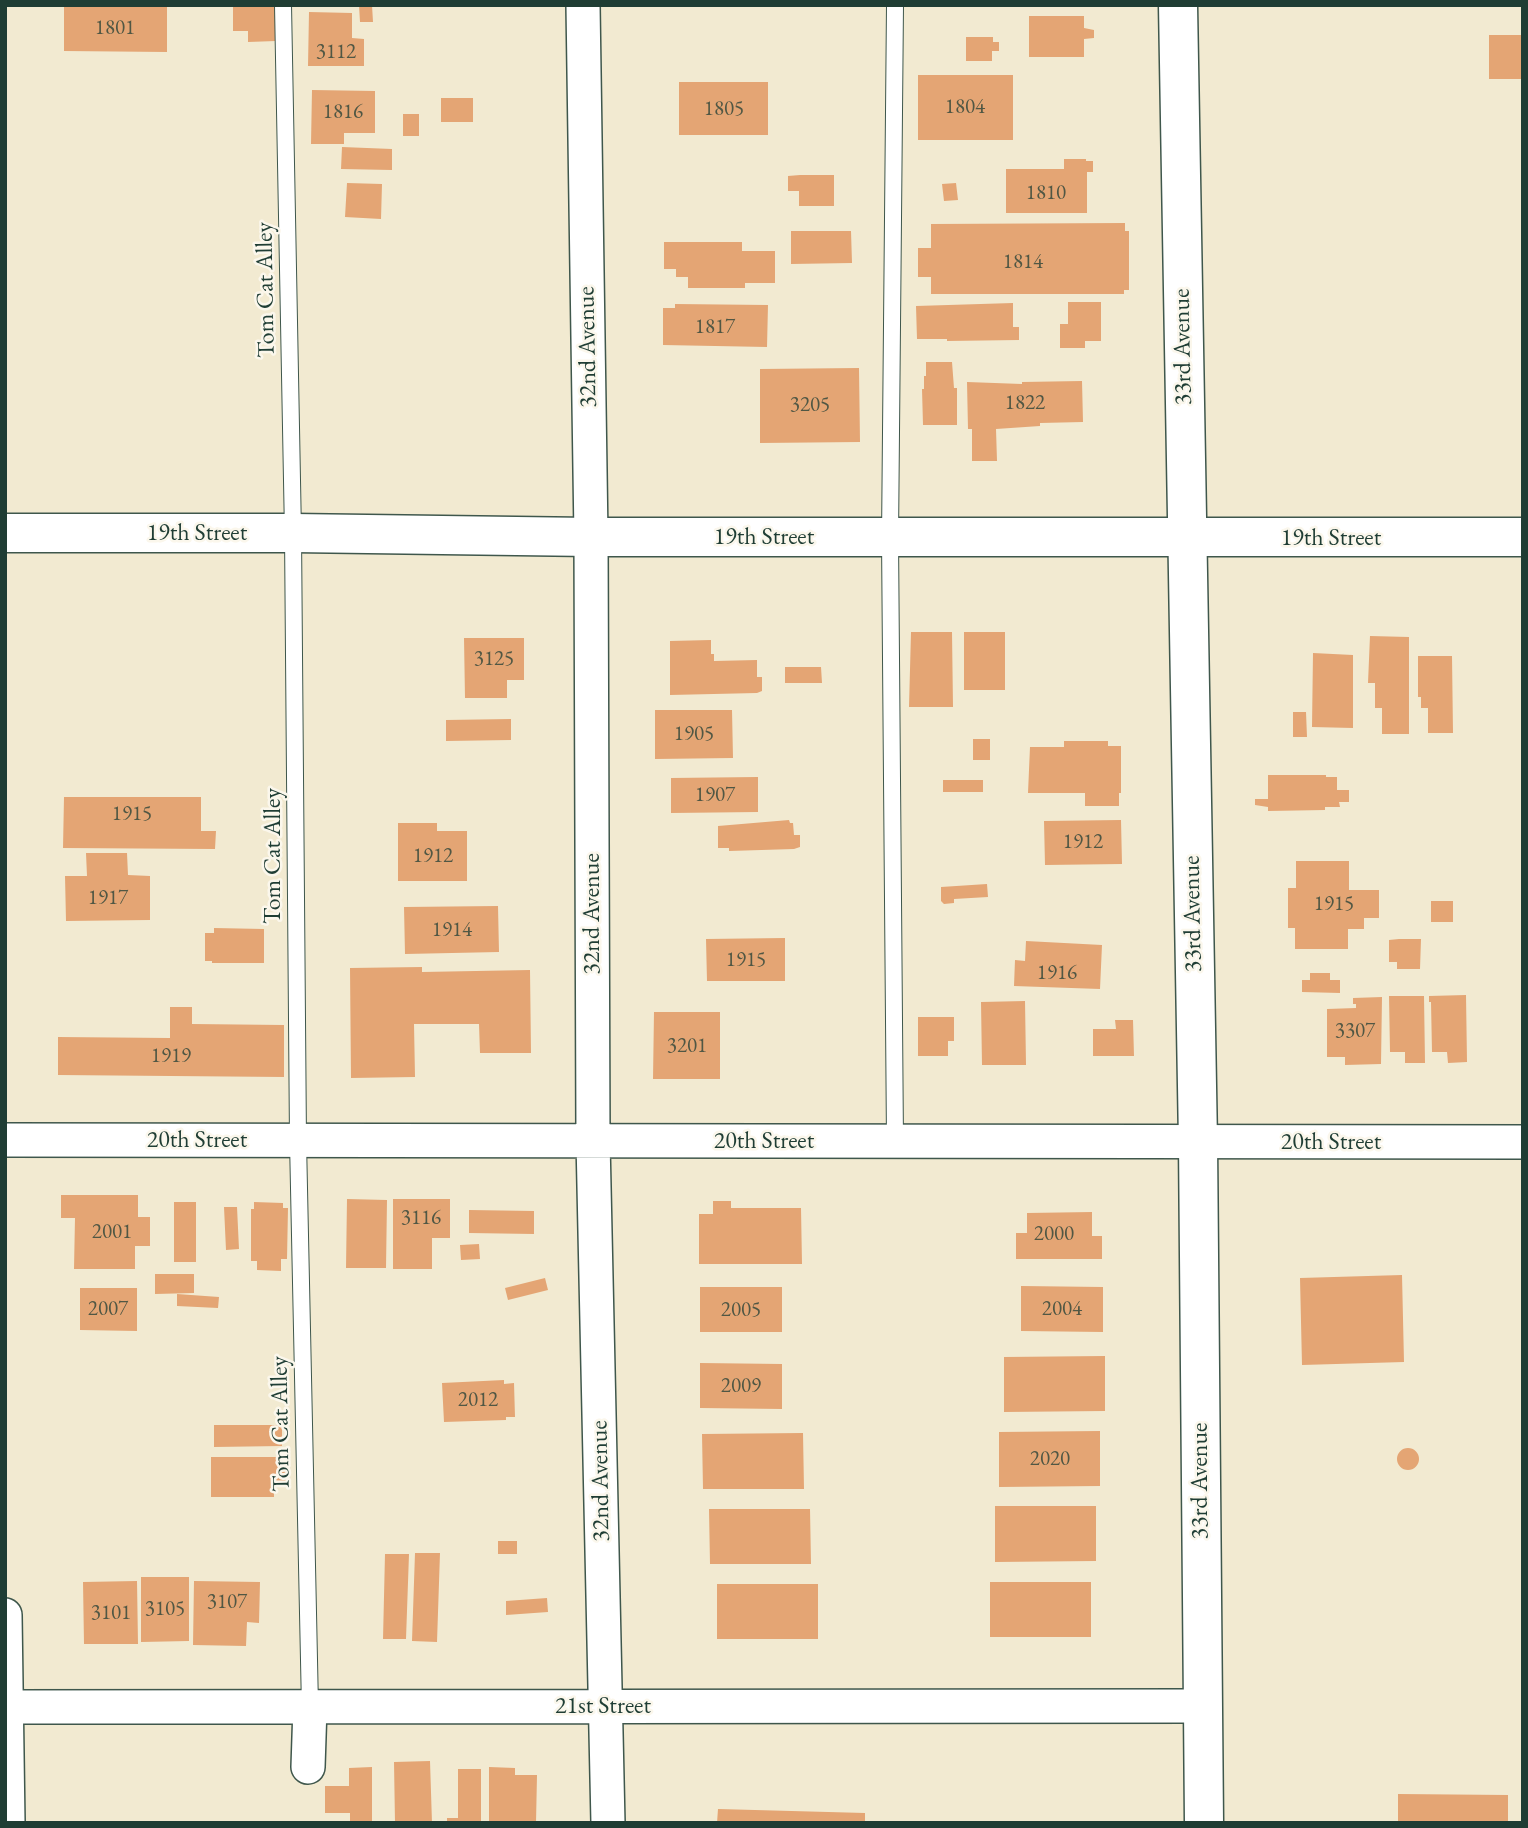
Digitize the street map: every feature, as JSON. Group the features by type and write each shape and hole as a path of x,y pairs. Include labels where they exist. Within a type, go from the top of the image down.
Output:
{"street":[{"name":"32nd Avenue","path":"583,5 591,537 593,1141 608,1823"},
{"name":"33rd Avenue","path":"1178,5 1198,1142 1204,1823"},
{"name":"19th Street","path":"5,533 890,538 1523,537"},
{"name":"20th Street","path":"5,1140 1523,1142"},
{"path":"5,1615 8,1823"},
{"name":"21st Street","path":"6,1707 1201,1706"},
{"path":"308,1768 310,1707"}],"lane":[{"name":"Tom Cat Alley","path":"283,5 293,533 298,1140 310,1707"},
{"path":"895,5 890,538 895,1141"}],"building":[{"path":"64,5 167,5 167,52 64,51"},
{"path":"233,5 276,5 276,41 248,42 248,31 233,31"},
{"path":"359,5 372,5 373,22 360,22"},
{"path":"309,12 352,13 352,38 364,39 364,66 308,66"},
{"path":"1029,16 1084,16 1084,28 1094,30 1094,38 1084,39 1084,57 1029,57"},
{"path":"1489,35 1523,35 1523,79 1489,79"},
{"path":"966,37 993,37 993,42 999,42 999,51 992,51 992,61 966,61"},
{"path":"918,75 1013,75 1013,140 918,140"},
{"path":"679,82 768,82 768,135 679,135"},
{"path":"312,90 375,91 375,133 344,133 344,144 311,144"},
{"path":"441,98 473,98 473,122 441,122"},
{"path":"403,114 419,114 419,136 403,136"},
{"path":"342,147 392,149 392,170 341,169"},
{"path":"1064,159 1093,161 1093,172 1087,172 1087,213 1006,213 1006,169 1064,169"},
{"path":"834,175 834,206 799,206 799,191 788,191 788,176"},
{"path":"347,183 382,184 381,219 345,217"},
{"path":"956,183 958,200 944,201 942,184"},
{"path":"1125,223 1125,231 1129,231 1129,290 1124,290 1124,294 931,294 931,277 918,277 918,248 931,248 931,224"},
{"path":"791,231 851,231 852,263 791,264"},
{"path":"664,242 742,242 742,251 775,251 775,283 745,283 745,288 688,288 688,277 676,277 676,269 664,269"},
{"path":"1068,302 1101,302 1101,341 1085,341 1085,348 1060,348 1060,324 1068,324"},
{"path":"1013,303 1013,327 1019,327 1019,340 917,339 916,306"},
{"path":"675,304 768,305 767,347 663,345 663,308 675,308"},
{"path":"926,362 952,362 954,388 957,388 957,425 923,425 922,389"},
{"path":"859,368 860,442 760,443 760,369"},
{"path":"1082,381 1083,422 1040,423 1040,426 996,429 997,461 972,461 967,382 1022,384"},
{"path":"911,632 952,632 953,707 909,707"},
{"path":"964,632 1005,632 1005,690 964,690"},
{"path":"1370,636 1409,637 1409,734 1382,734 1382,708 1375,708 1375,683 1368,683"},
{"path":"464,638 524,638 524,680 507,680 507,698 465,698"},
{"path":"711,640 714,661 757,660 757,677 762,677 762,691 670,695 670,641"},
{"path":"1313,653 1353,655 1353,728 1312,727"},
{"path":"1418,656 1452,656 1453,733 1428,733 1428,708 1421,708 1421,697 1418,697"},
{"path":"785,667 821,667 822,683 785,683"},
{"path":"655,710 732,710 733,758 655,759"},
{"path":"1293,712 1306,712 1307,737 1293,737"},
{"path":"511,719 511,740 446,741 446,720"},
{"path":"973,739 990,739 990,760 973,760"},
{"path":"1064,741 1108,741 1108,746 1121,746 1119,806 1085,806 1085,793 1028,793 1030,747 1064,747"},
{"path":"1268,775 1337,777 1337,790 1349,790 1349,802 1339,802 1340,807 1325,807 1325,810 1268,811 1268,807 1255,805 1255,799 1268,799"},
{"path":"758,777 758,812 671,813 671,778"},
{"path":"943,780 983,780 983,792 943,792"},
{"path":"64,797 201,797 201,831 216,831 215,849 63,848"},
{"path":"789,820 793,823 794,835 800,835 800,847 729,851 729,848 718,848 718,826"},
{"path":"1121,820 1122,864 1045,865 1044,821"},
{"path":"398,823 437,823 437,831 467,831 467,881 398,881"},
{"path":"86,853 127,853 128,875 150,876 150,920 66,921 65,876 87,876"},
{"path":"1296,861 1349,861 1349,890 1379,890 1379,918 1364,918 1364,929 1348,929 1348,949 1295,949 1295,928 1288,928 1288,888 1296,888"},
{"path":"987,884 988,897 954,899 954,903 944,904 941,901 941,887"},
{"path":"1431,901 1453,901 1453,922 1431,922"},
{"path":"498,906 499,952 405,954 404,907"},
{"path":"214,928 264,929 264,963 205,961 205,933 214,933"},
{"path":"785,938 785,981 707,981 706,939"},
{"path":"1421,939 1420,969 1397,969 1397,962 1389,962 1389,940"},
{"path":"1026,941 1102,945 1100,989 1014,986 1015,960 1025,961"},
{"path":"422,967 422,972 530,970 531,1053 480,1053 479,1024 414,1024 415,1077 351,1078 350,968"},
{"path":"1310,973 1330,973 1330,980 1340,980 1340,993 1302,992 1302,980 1310,980"},
{"path":"1466,995 1467,1062 1448,1063 1447,1052 1432,1052 1429,996"},
{"path":"1389,996 1424,996 1425,1063 1405,1063 1405,1052 1390,1052"},
{"path":"1382,997 1381,1064 1345,1065 1345,1057 1327,1057 1327,1009 1356,1008 1353,998"},
{"path":"1025,1001 1026,1065 982,1065 981,1002"},
{"path":"170,1007 192,1007 192,1024 284,1025 284,1077 58,1075 58,1037 170,1038"},
{"path":"654,1012 720,1012 720,1079 653,1079"},
{"path":"918,1017 954,1017 954,1041 948,1041 948,1056 918,1056"},
{"path":"1115,1020 1133,1020 1134,1056 1093,1056 1093,1029 1116,1029"},
{"path":"61,1195 138,1195 138,1217 150,1217 150,1246 135,1246 135,1269 74,1269 75,1218 61,1218"},
{"path":"347,1199 387,1200 386,1268 346,1268"},
{"path":"393,1199 450,1199 450,1238 432,1238 432,1269 393,1269"},
{"path":"713,1201 731,1201 731,1208 801,1208 802,1264 699,1264 699,1214 713,1214"},
{"path":"174,1202 196,1202 196,1262 174,1262"},
{"path":"254,1202 283,1203 283,1208 288,1208 287,1259 281,1259 281,1271 257,1270 257,1261 251,1261 251,1209 254,1209"},
{"path":"224,1207 237,1207 239,1249 226,1250"},
{"path":"469,1210 534,1211 534,1234 469,1233"},
{"path":"1092,1212 1092,1236 1102,1236 1102,1259 1016,1259 1016,1233 1027,1233 1027,1213"},
{"path":"479,1244 480,1259 461,1260 460,1245"},
{"path":"155,1274 194,1274 194,1293 155,1294"},
{"path":"1402,1275 1404,1362 1302,1365 1300,1278"},
{"path":"545,1278 548,1290 508,1300 505,1288"},
{"path":"1021,1286 1103,1287 1103,1332 1021,1331"},
{"path":"700,1287 782,1287 782,1332 700,1332"},
{"path":"80,1288 137,1288 137,1331 80,1330"},
{"path":"177,1294 219,1297 218,1308 177,1306"},
{"path":"1105,1356 1105,1411 1004,1412 1004,1357"},
{"path":"700,1363 782,1364 782,1409 700,1408"},
{"path":"504,1380 504,1384 514,1383 515,1417 506,1417 506,1420 444,1422 442,1383"},
{"path":"214,1425 282,1425 282,1446 214,1447"},
{"path":"1100,1431 1100,1486 999,1487 999,1432"},
{"path":"803,1433 804,1489 703,1489 702,1434"},
{"path":"1408,1448 1416,1451 1419,1459 1416,1467 1408,1470 1400,1467 1397,1459 1400,1451"},
{"path":"211,1457 279,1457 279,1469 288,1469 288,1485 274,1485 274,1497 211,1497"},
{"path":"995,1506 1096,1506 1096,1561 995,1562"},
{"path":"709,1509 810,1509 811,1564 710,1564"},
{"path":"498,1541 517,1541 517,1554 498,1554"},
{"path":"415,1553 440,1553 437,1642 412,1641"},
{"path":"385,1554 409,1554 406,1639 383,1639"},
{"path":"141,1577 189,1577 189,1641 141,1642"},
{"path":"137,1581 138,1644 84,1644 83,1582"},
{"path":"194,1581 260,1582 259,1623 247,1622 246,1646 193,1645"},
{"path":"990,1582 1091,1582 1091,1637 990,1637"},
{"path":"717,1584 818,1584 818,1639 717,1639"},
{"path":"547,1598 548,1612 506,1615 506,1601"},
{"path":"430,1761 432,1823 395,1823 394,1762"},
{"path":"372,1767 372,1823 350,1823 350,1813 325,1813 325,1786 349,1786 349,1768"},
{"path":"489,1767 515,1768 515,1775 537,1775 536,1823 489,1823"},
{"path":"458,1769 481,1769 481,1823 447,1823 447,1818 458,1818"},
{"path":"1398,1794 1508,1795 1508,1823 1398,1823"},
{"path":"718,1809 865,1813 865,1823 717,1823"}]}
